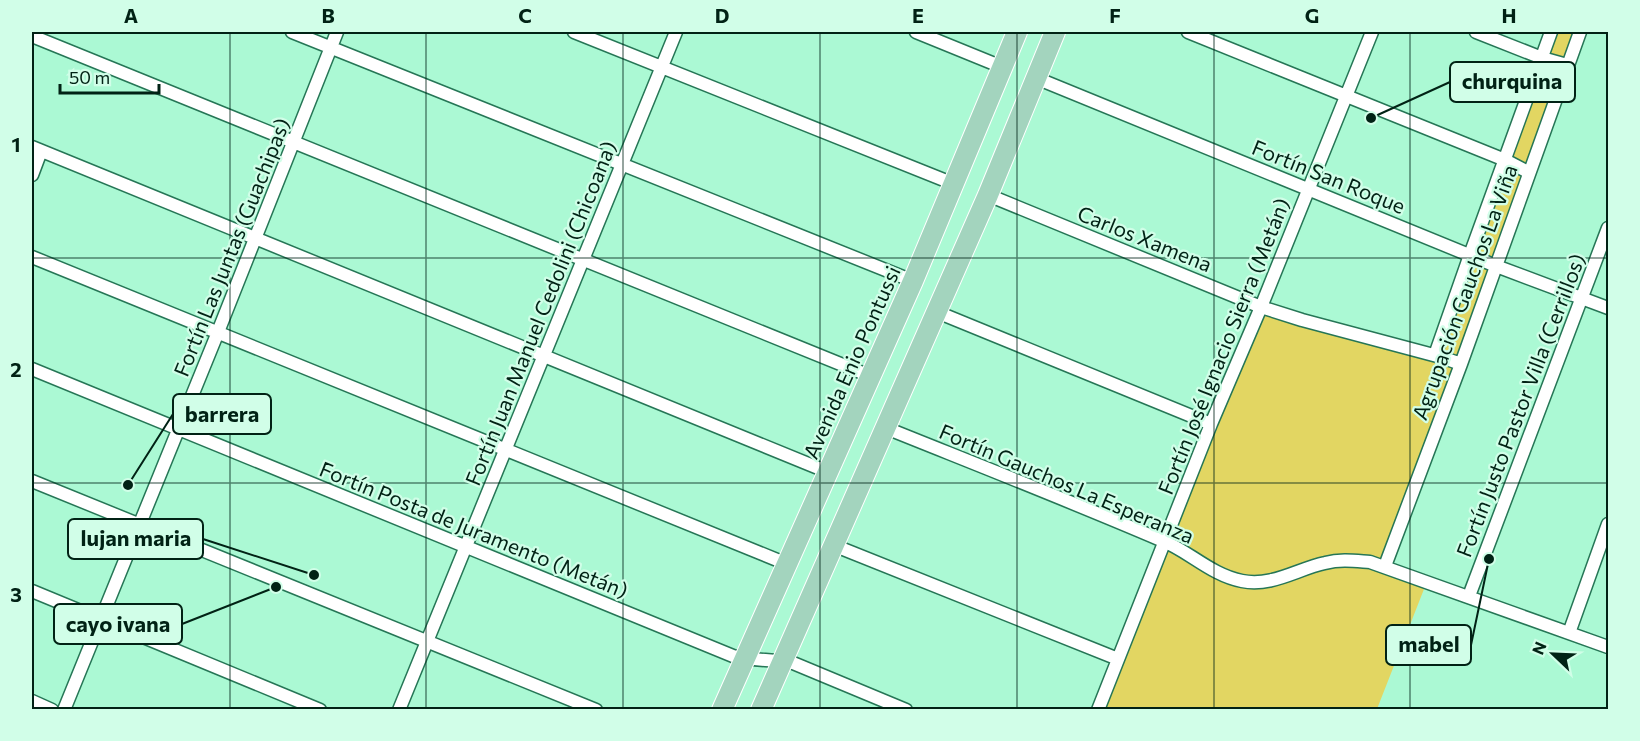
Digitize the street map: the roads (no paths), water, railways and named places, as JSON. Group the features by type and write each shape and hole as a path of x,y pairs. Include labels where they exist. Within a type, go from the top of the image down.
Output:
{"main road":[{"name":"Avenida Enio Pontussi","path":"722,710 913,281 1017,32"},
{"path":"761,710 988,195 1055,32"}],"street":[{"path":"292,32 913,281"},
{"name":"Fortín Las Juntas (Guachipas)","path":"64,710 337,32"},
{"path":"574,32 954,184"},
{"name":"Fortín Juan Manuel Cedolini (Chicoana)","path":"399,710 675,32"},
{"path":"916,32 1002,67"},
{"path":"1188,32 1505,160 1528,172"},
{"name":"Fortín José Ignacio Sierra (Metán)","path":"1098,710 1211,424 1261,307 1372,32"},
{"path":"1476,32 1542,58 1568,65"},
{"path":"1435,355 1551,32"},
{"name":"Agrupación Gauchos La Viña","path":"1385,566 1461,364 1580,32"},
{"path":"32,36 870,376"},
{"name":"Fortín San Roque","path":"1036,78 1496,266 1608,308"},
{"path":"32,175 36,149 828,472"},
{"name":"Carlos Xamena","path":"988,195 1261,307 1461,364"},
{"name":"Fortín Justo Pastor Villa (Cerrillos)","path":"1469,596 1608,228"},
{"path":"32,257 787,564"},
{"path":"937,312 1211,424"},
{"name":"Fortín Posta de Juramento (Metán)","path":"32,369 733,656 793,663 906,710"},
{"name":"Fortín Gauchos La Esperanza","path":"886,428 1164,541 1213,570 1241,581 1270,581 1340,560 1370,562 1608,646"},
{"path":"32,481 596,710"},
{"path":"1569,633 1608,524"},
{"path":"833,545 1118,659"},
{"path":"32,591 320,710"},
{"path":"32,701 52,710"}],"place":[{"name":"churquina","path":"1371,118"},
{"name":"barrera","path":"128,485"},
{"name":"mabel","path":"1489,559"},
{"name":"lujan maria","path":"314,575"},
{"name":"cayo ivana","path":"276,587"}]}
